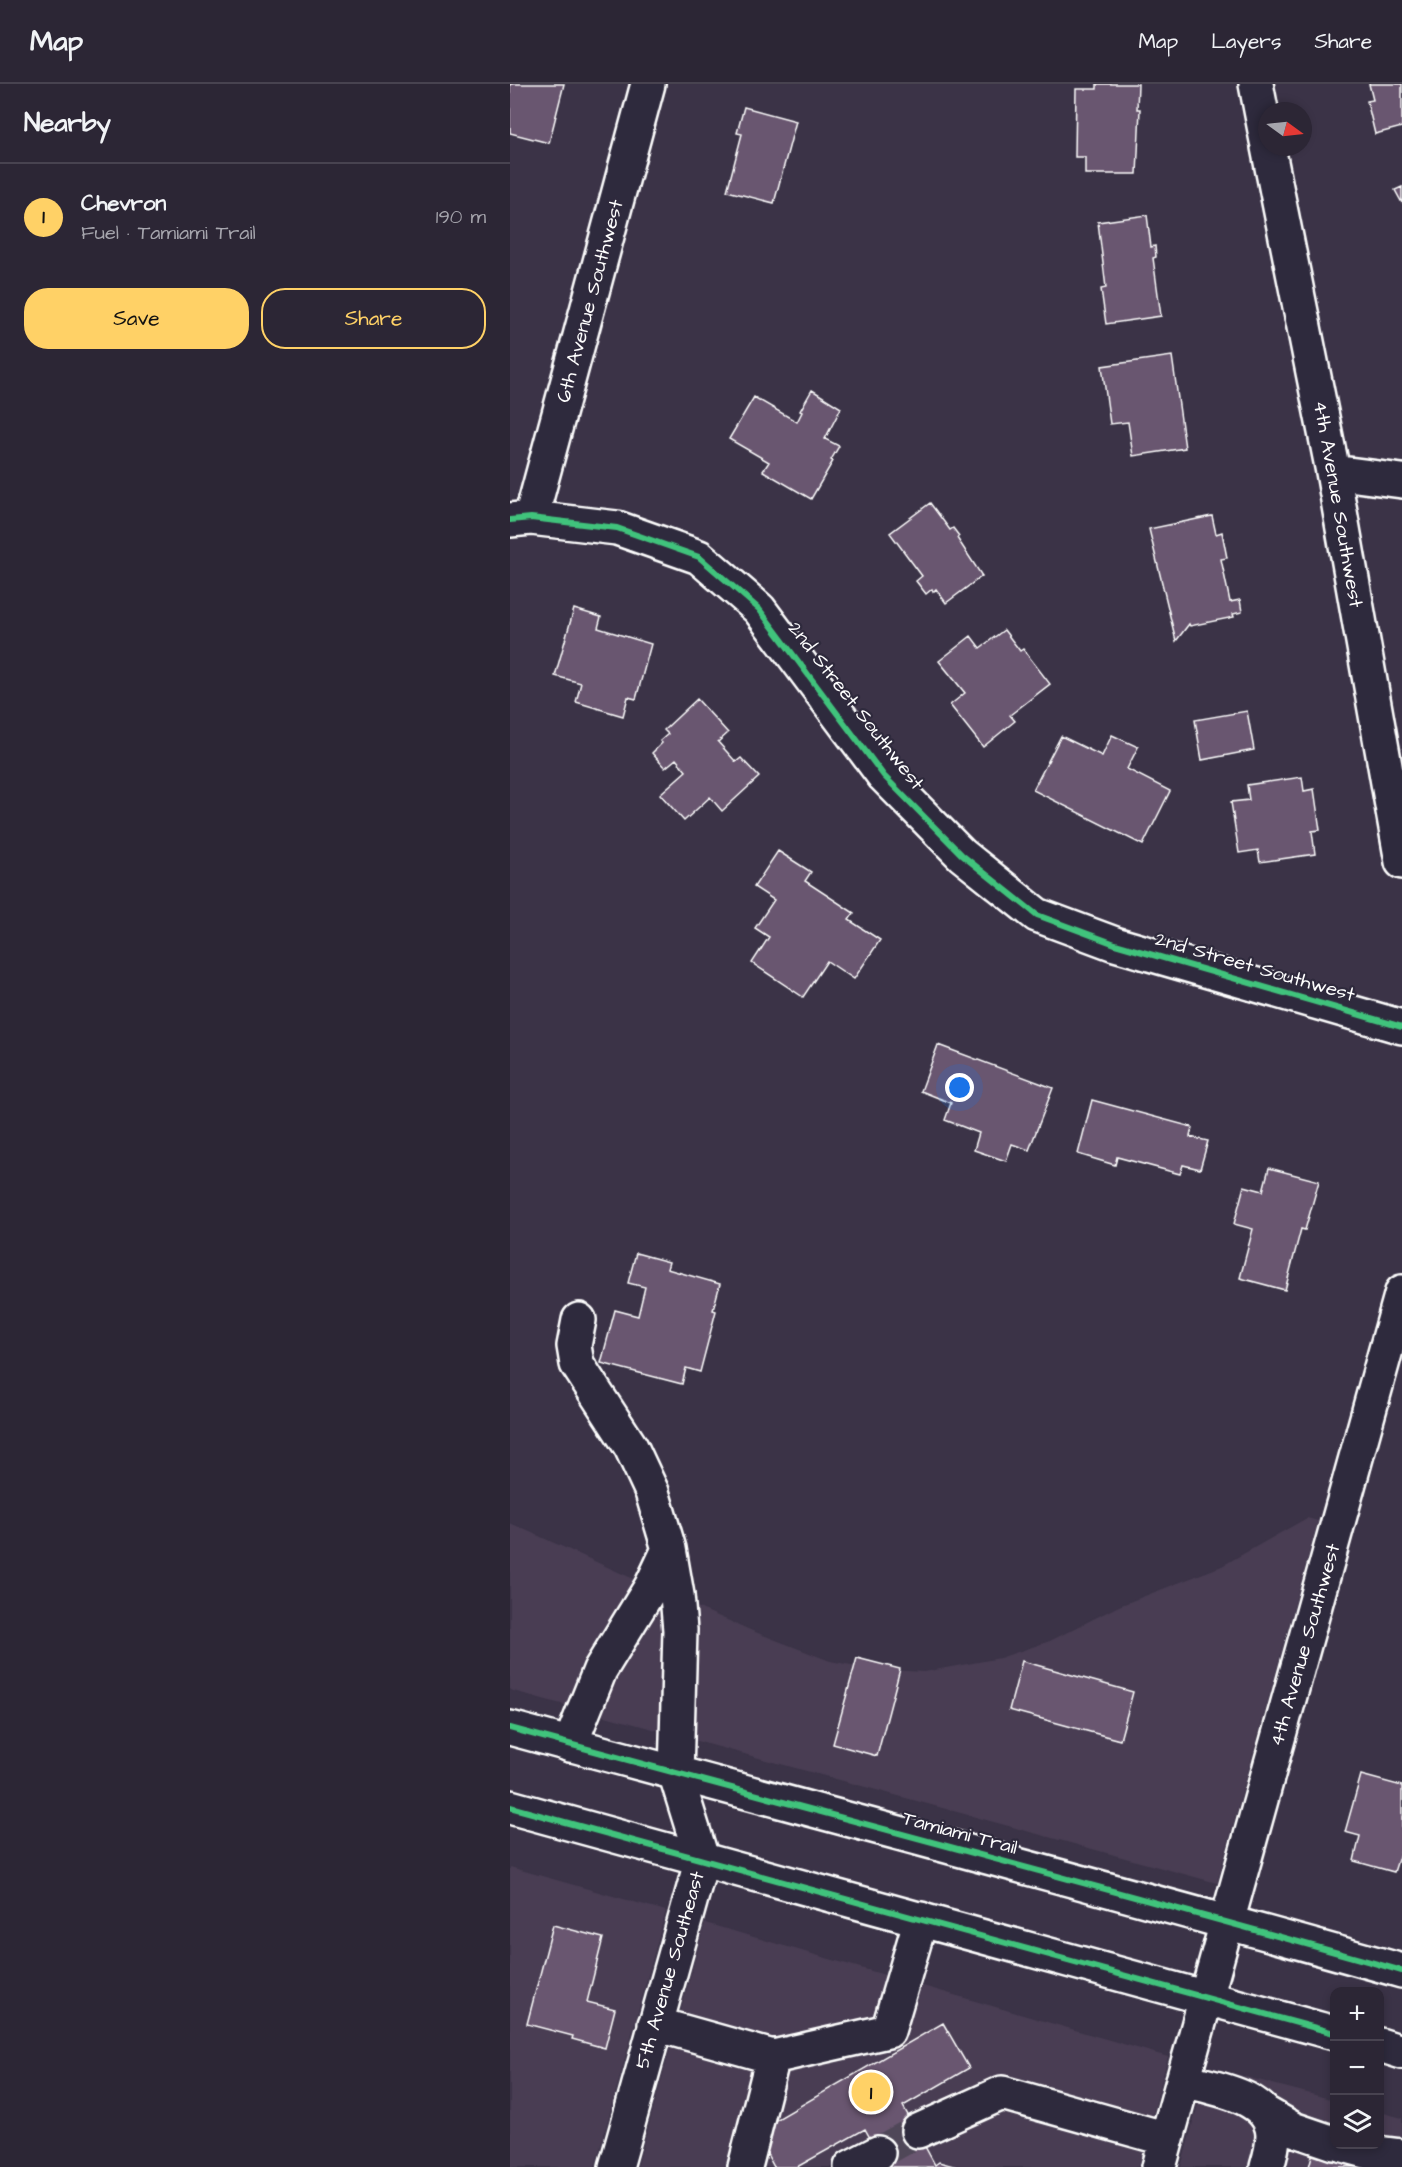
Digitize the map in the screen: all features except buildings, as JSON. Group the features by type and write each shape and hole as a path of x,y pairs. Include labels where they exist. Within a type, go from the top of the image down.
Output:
{"street":[{"name":"6th Avenue Southwest","path":"520,519 648,84"},
{"path":"1256,84 1259,102"},
{"name":"4th Avenue Southwest","path":"1270,156 1333,472 1402,861"},
{"path":"1333,472 1402,481"},
{"name":"2nd Street Southwest","path":"520,519 617,528 699,557 759,609 884,776 962,855 1037,915 1115,944 1402,1027"},
{"name":"4th Avenue Southwest","path":"1163,2153 1402,1292"},
{"name":"5th Avenue Southeast","path":"579,1320 574,1346 577,1364 631,1447 652,1492 669,1549 677,1594 680,1630 676,1774 702,1859 616,2167"},
{"path":"570,1744 600,1670 651,1587 669,1549"},
{"name":"Tamiami Trail","path":"510,1728 1402,1971"},
{"path":"510,1807 1330,2032"},
{"path":"655,2024 773,2057 888,2031 921,1919"},
{"path":"1384,2047 1402,2052"},
{"path":"745,2167 773,2057"},
{"path":"1183,2080 1237,2094 1293,2129 1330,2141"},
{"path":"918,2131 1002,2092 1163,2153"},
{"path":"1267,2114 1273,2133 1272,2150 1267,2167"},
{"path":"1357,2149 1402,2156"}],"shaded area":[{"path":"1307,1518 1318,1521 1217,1883 510,1690 510,1523 680,1600 830,1661 872,1669 924,1672 1000,1658 1050,1641 1119,1606 1222,1566"},
{"path":"510,1867 666,1911 595,2167 510,2167"},
{"path":"705,1923 1168,2057 1139,2167 637,2167"},
{"path":"1208,2067 1330,2099 1330,2149 1384,2149 1384,2113 1402,2118 1402,2167 1181,2167"}],"tunnel":[{"path":"878,2153 918,2131"}],"cycle path":[{"path":"510,520 531,518 617,528 699,557 759,609 884,776 962,855 1037,915 1115,944 1402,1027"},
{"path":"510,1728 1402,1971"},
{"path":"510,1807 1330,2032"}],"place":[{"name":"Chevron","path":"871,2092"}]}
